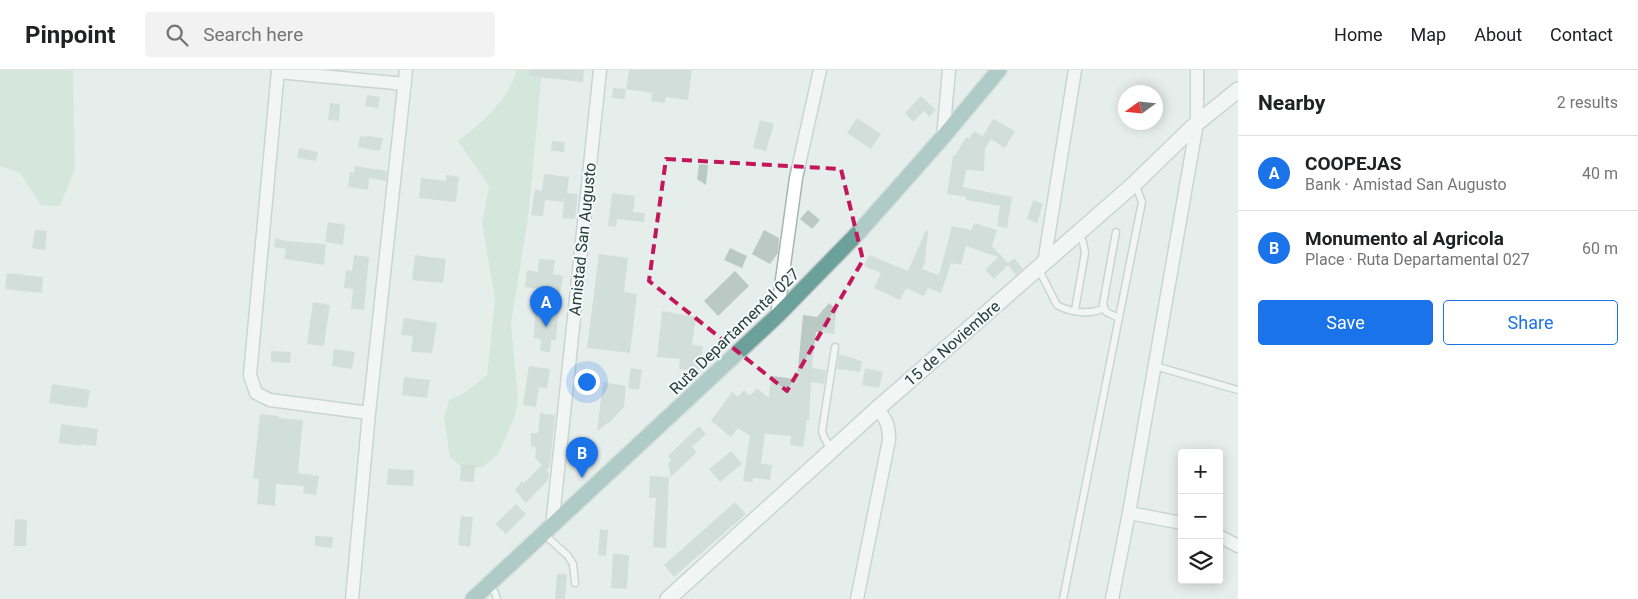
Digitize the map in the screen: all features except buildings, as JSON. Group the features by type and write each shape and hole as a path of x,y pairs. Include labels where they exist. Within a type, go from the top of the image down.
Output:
{"main road":[{"name":"Ruta Departamental 027","path":"473,599 777,316 859,232 999,70"}],"street":[{"path":"352,599 369,413 406,70"},
{"name":"Amistad San Augusto","path":"548,531 600,70"},
{"path":"777,316 796,178 820,70"},
{"path":"943,137 949,70"},
{"path":"1041,266 1075,70"},
{"path":"1112,599 1155,366 1196,123 1197,70"},
{"path":"369,413 270,400 256,393 250,375 278,71 404,84"},
{"name":"15 de Noviembre","path":"668,599 877,409 1133,185 1196,123 1238,90"},
{"path":"857,599 889,440 889,431 885,417 877,409"},
{"path":"1129,512 1178,522"},
{"path":"1223,538 1238,546"}],"lane":[{"path":"1063,599 1142,202 1137,188 1133,185"},
{"path":"1116,232 1103,304 1106,312 1119,318"},
{"path":"1075,310 1085,253 1084,242 1078,233"},
{"path":"1041,266 1055,303 1062,308 1089,313 1104,308"},
{"path":"832,451 822,431 835,347"},
{"path":"1155,366 1238,390"},
{"path":"548,531 573,564 574,584"},
{"path":"489,585 497,599"}],"highlighted area":[{"path":"666,159 841,169 863,260 787,391 649,281"}],"green space":[{"path":"0,70 73,70 75,168 60,206 41,205 20,173 0,166"},
{"path":"517,70 542,70 529,211 511,324 518,401 514,419 498,454 483,467 464,469 450,457 444,418 449,400 466,392 487,375 495,299 482,223 489,186 458,141 493,110 507,92"}],"place":[{"name":"COOPEJAS","path":"546,327"},
{"name":"Monumento al Agricola","path":"582,478"}]}
